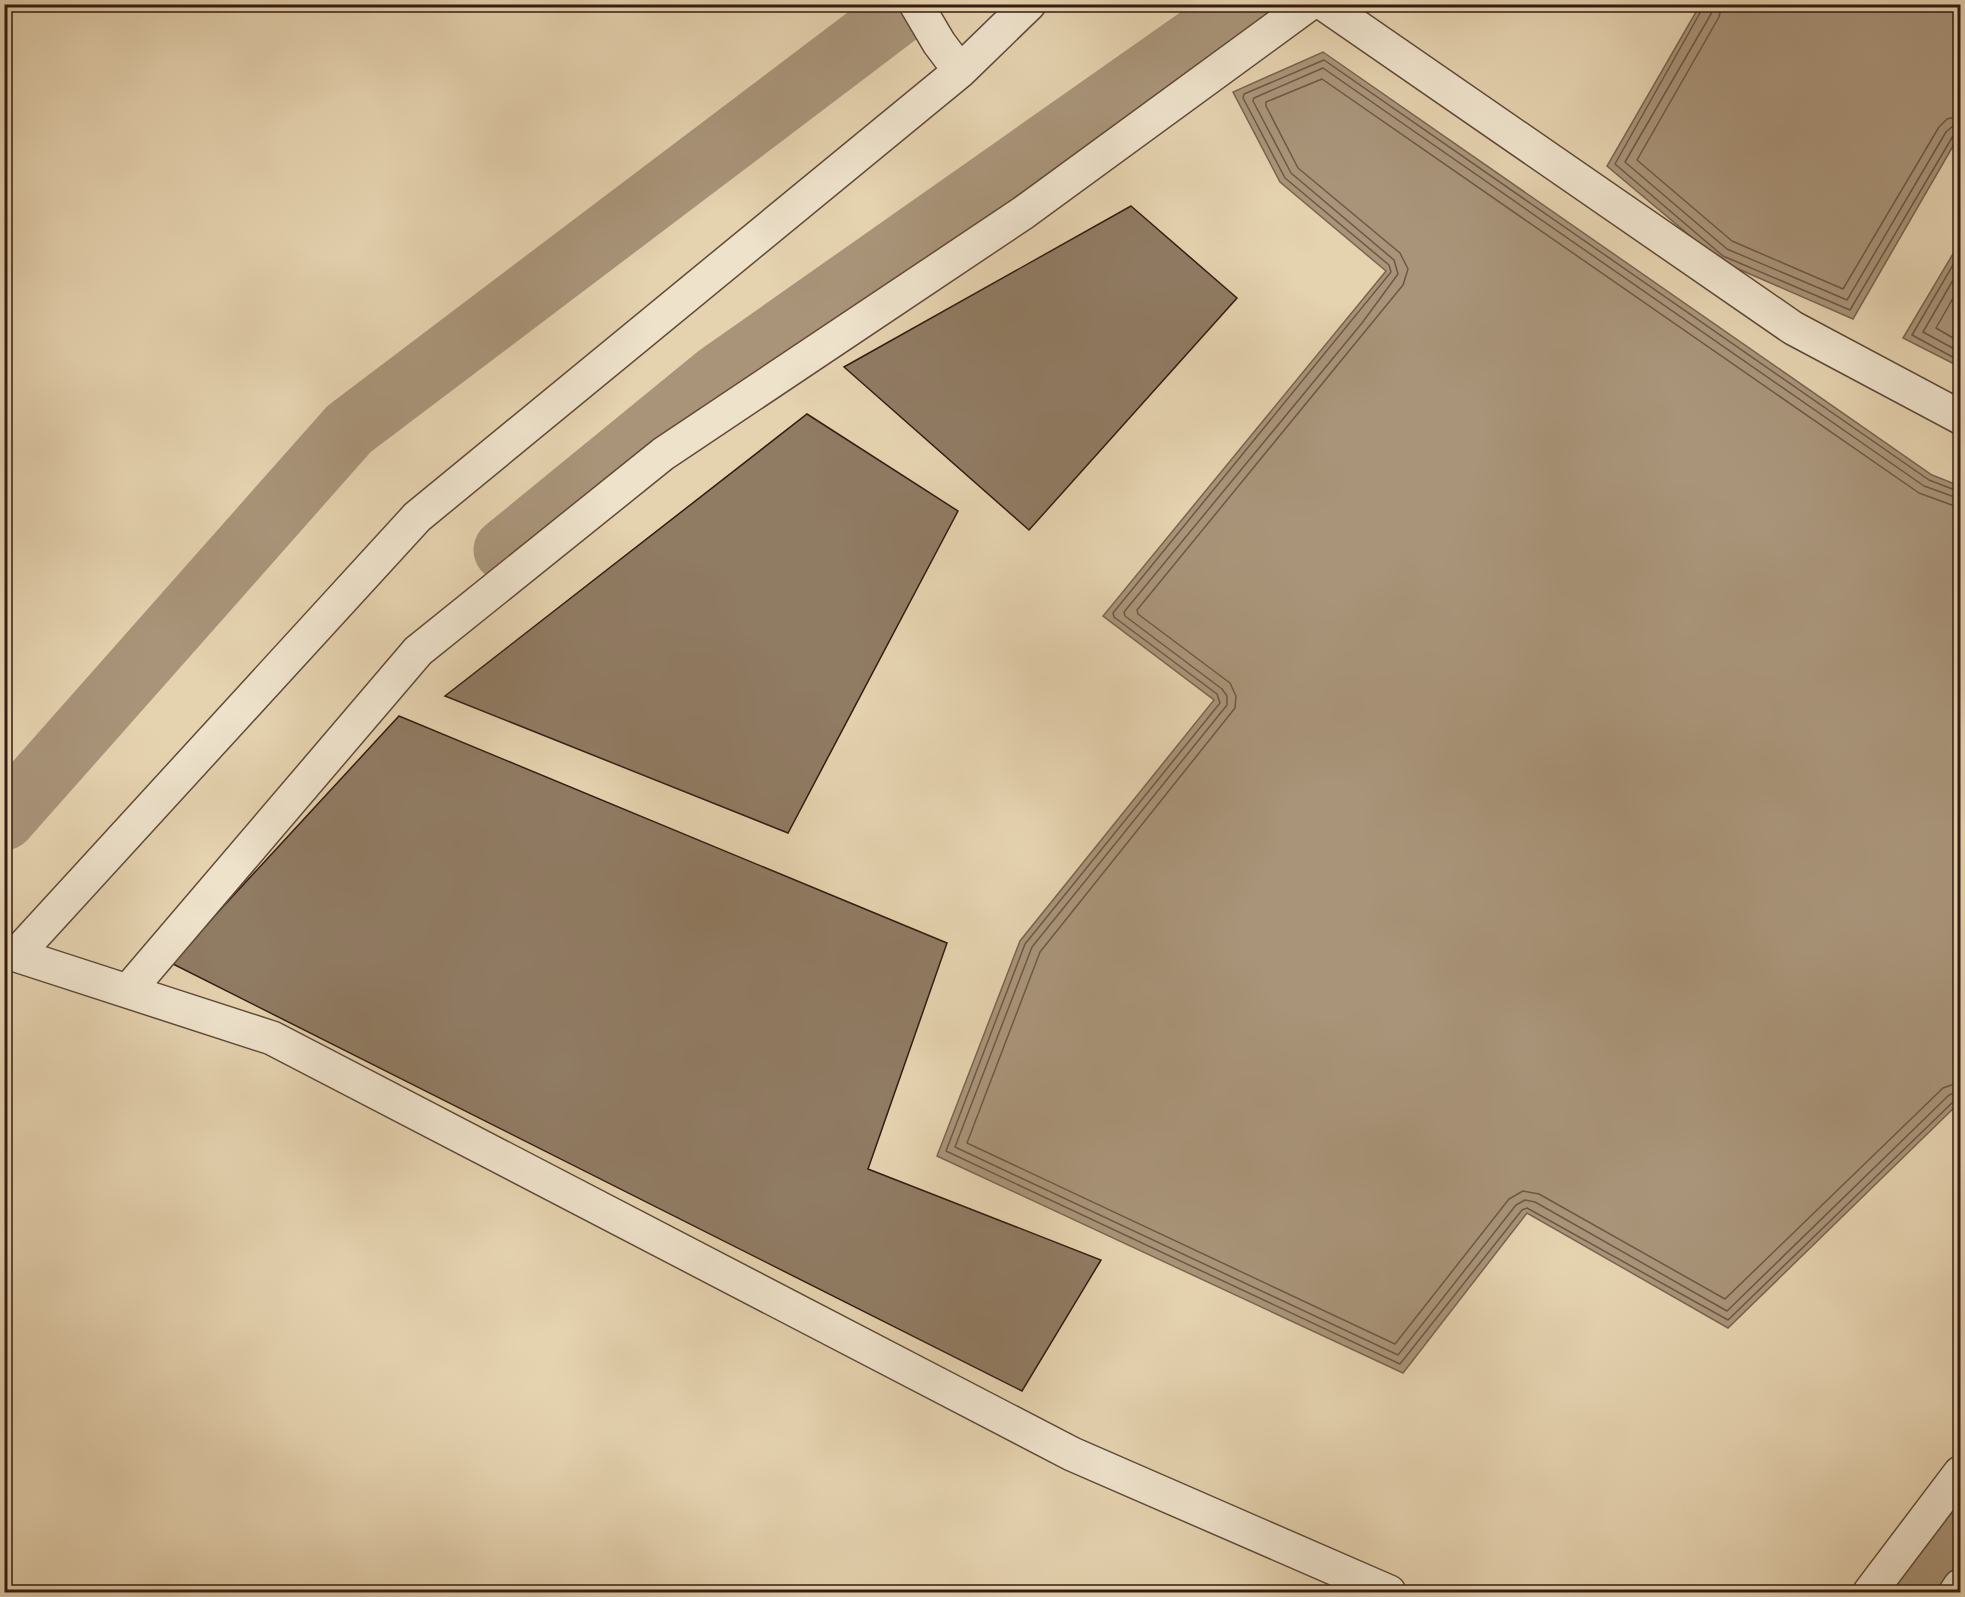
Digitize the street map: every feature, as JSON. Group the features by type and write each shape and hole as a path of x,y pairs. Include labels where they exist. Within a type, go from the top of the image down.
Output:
{"street":[{"path":"916,4 939,43 960,71"},
{"path":"1029,4 960,71 417,517 10,954 273,1038 1072,1454 1389,1593"},
{"path":"128,991 418,651 663,454 1023,213 1309,4"},
{"path":"1324,4 1793,328 1960,417"},
{"path":"1870,1593 1960,1473"},
{"path":"1956,1593 1960,1586"}],"water":[{"path":"1700,5 1960,5 1960,134 1853,319 1720,261 1607,166"},
{"path":"1323,52 1932,475 1960,486 1960,1102 1728,1328 1527,1213 1403,1373 937,1156 1020,941 1214,700 1103,616 1386,271 1280,182 1233,92"},
{"path":"1960,242 1960,367 1903,338"}],"building":[{"path":"1131,206 1237,298 1029,530 844,367"},
{"path":"807,414 958,511 788,833 445,696"},
{"path":"399,716 947,943 868,1169 1101,1260 1022,1391 171,963"}],"waterway":[{"path":"4,819 349,429 911,4"},
{"path":"505,550 719,375 1247,4"},
{"path":"1923,1592 1960,1541"}]}
